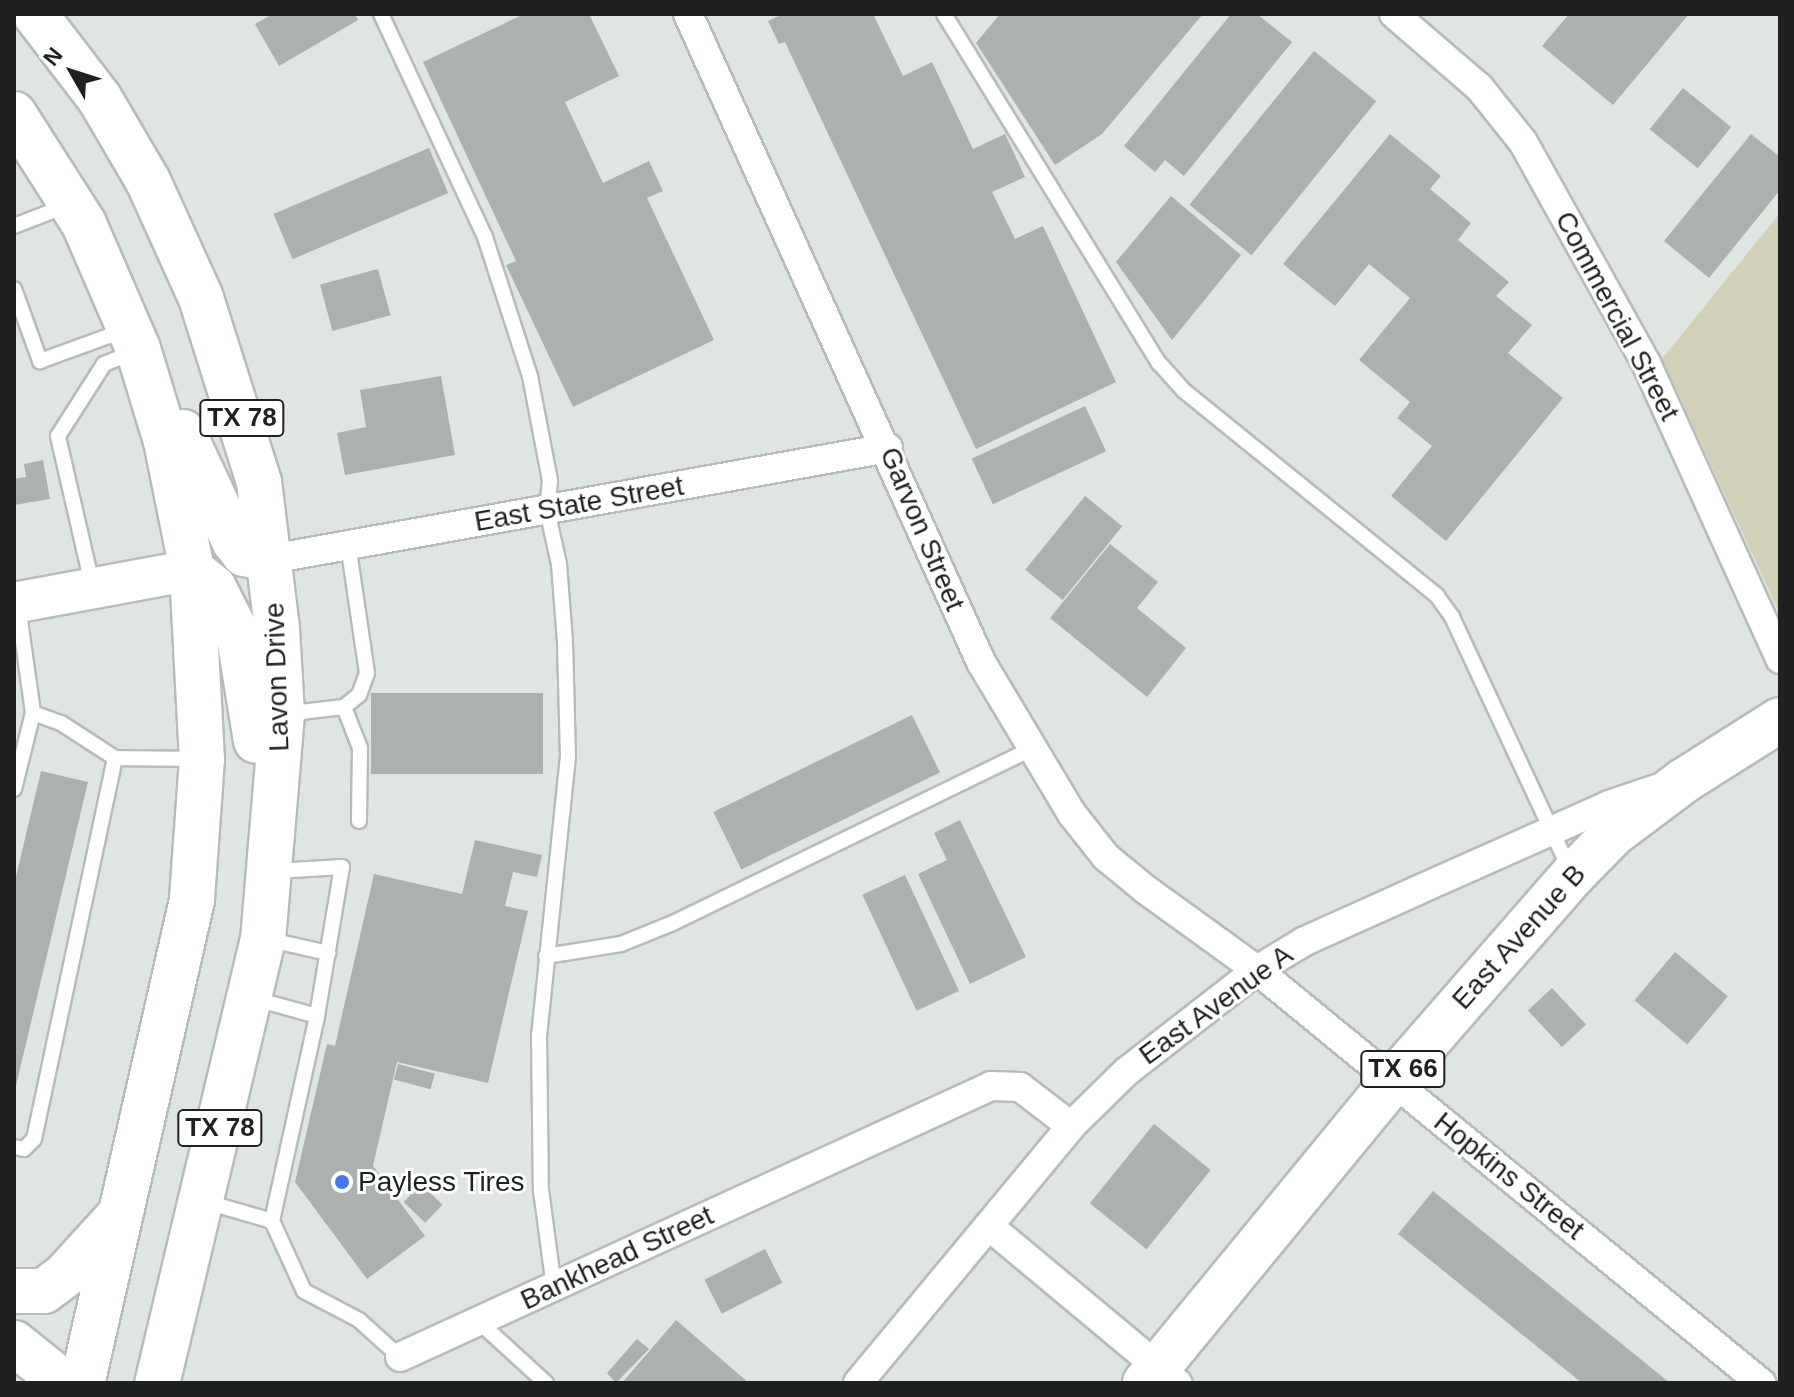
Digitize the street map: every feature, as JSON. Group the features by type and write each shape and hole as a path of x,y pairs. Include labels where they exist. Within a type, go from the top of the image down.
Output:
{"main road":[{"name":"Lavon Drive","path":"35,14 108,112 148,181 201,298 256,469 271,559 282,714 263,939 203,1201 157,1383"},
{"name":"TX 78","path":"20,134 72,203 134,339 166,441 192,570 202,759 192,900 82,1383"},
{"path":"134,339 168,397 234,541 244,554 271,559"},
{"path":"192,570 214,588 239,637 249,673 270,871"},
{"name":"East Avenue B","path":"1160,1378 1393,1081 1573,875 1613,834 1685,780 1780,720"},
{"path":"14,1291 44,1291 65,1275 122,1212"},
{"path":"14,1343 64,1383"}],"street":[{"name":"Garvon Street","path":"688,14 888,448 981,662 1032,749 1106,857 1257,970"},
{"name":"Commercial Street","path":"1394,14 1479,87 1523,142 1646,363 1780,659"},
{"name":"East State Street","path":"271,559 888,448"},
{"path":"16,602 192,570"},
{"name":"East Avenue A","path":"858,1383 1071,1126 1126,1072 1257,970 1305,941 1552,830 1685,780"},
{"name":"Hopkins Street","path":"1257,970 1761,1383"},
{"name":"Bankhead Street","path":"400,1357 991,1086 1020,1087 1071,1126"},
{"path":"990,1227 1160,1378"}],"lane":[{"path":"381,14 485,237 530,376 550,481 547,510 559,564 568,756 546,956 539,1115 544,1228 554,1287"},
{"path":"944,14 1159,363 1183,390 1437,596 1452,617 1573,875"},
{"path":"14,226 72,203"},
{"path":"14,289 40,361 134,339"},
{"path":"93,588 58,436 104,364 134,339"},
{"path":"282,714 344,707 359,695 367,673 348,545"},
{"path":"14,789 33,713 16,602"},
{"path":"344,707 360,748 359,821"},
{"path":"33,713 61,723 115,758 202,759"},
{"path":"546,956 621,944 673,923 1032,749"},
{"path":"14,1147 24,1149 34,1139 115,758"},
{"path":"203,1201 272,1221 317,1016 342,867 270,871"},
{"path":"263,939 328,953"},
{"path":"249,997 317,1016"},
{"name":"Bankhead Street","path":"272,1221 304,1291 359,1320 400,1357"},
{"path":"478,1321 546,1383"}],"shaded area":[{"path":"1780,213 1780,614 1662,359"}],"building":[{"path":"273,14 355,14 358,20 279,66 255,24"},
{"path":"524,14 589,14 619,76 565,102 603,183 649,161 663,191 647,198 714,340 573,407 506,265 516,261 423,62"},
{"path":"783,14 873,14 903,76 932,62 973,149 1005,134 1025,177 992,192 1015,239 1043,226 1116,382 976,449 785,42 779,44 768,21"},
{"path":"1000,14 1203,14 1102,134 1055,165 976,43"},
{"path":"1231,14 1257,14 1292,42 1184,176 1165,160 1155,172 1124,146"},
{"path":"1569,14 1689,14 1613,105 1542,46"},
{"path":"1314,51 1376,101 1252,255 1189,205"},
{"path":"1683,88 1731,127 1698,168 1650,129"},
{"path":"1390,134 1441,176 1430,189 1471,223 1458,240 1509,282 1496,296 1532,325 1508,353 1563,398 1446,541 1391,496 1432,446 1397,418 1410,402 1359,360 1410,298 1369,264 1335,306 1283,264"},
{"path":"1751,134 1780,157 1780,190 1709,278 1664,241"},
{"path":"429,148 448,193 293,259 273,214"},
{"path":"1171,196 1241,255 1172,340 1116,262"},
{"path":"378,269 390,315 332,331 320,285"},
{"path":"441,376 455,455 345,475 337,433 366,427 360,390"},
{"path":"1085,406 1106,451 993,504 972,459"},
{"path":"43,460 50,499 14,505 14,479 26,477 24,464"},
{"path":"1085,496 1122,526 1063,600 1025,570"},
{"path":"1110,544 1158,582 1137,608 1186,648 1147,697 1050,618"},
{"path":"371,693 543,693 543,774 371,774"},
{"path":"912,715 940,773 741,869 713,812"},
{"path":"41,771 88,782 15,1090 14,885"},
{"path":"960,820 1026,957 970,984 918,874 947,860 934,833"},
{"path":"475,840 542,855 537,877 513,872 505,906 528,911 488,1083 397,1062 373,1166 425,1236 367,1279 295,1182 327,1044 335,1046 374,874 462,894"},
{"path":"905,875 959,991 916,1011 862,895"},
{"path":"1675,952 1728,996 1687,1045 1635,1000"},
{"path":"1552,988 1586,1025 1562,1047 1528,1011"},
{"path":"398,1064 435,1074 431,1089 394,1079"},
{"path":"1154,1124 1211,1170 1147,1249 1090,1203"},
{"path":"421,1184 443,1205 425,1223 404,1202"},
{"path":"1433,1191 1670,1383 1582,1383 1398,1234"},
{"path":"765,1249 782,1283 722,1314 704,1280"},
{"path":"676,1320 749,1383 622,1383"},
{"path":"637,1339 649,1349 616,1383 607,1373"}],"place":[{"name":"Payless Tires","path":"342,1182"}]}
